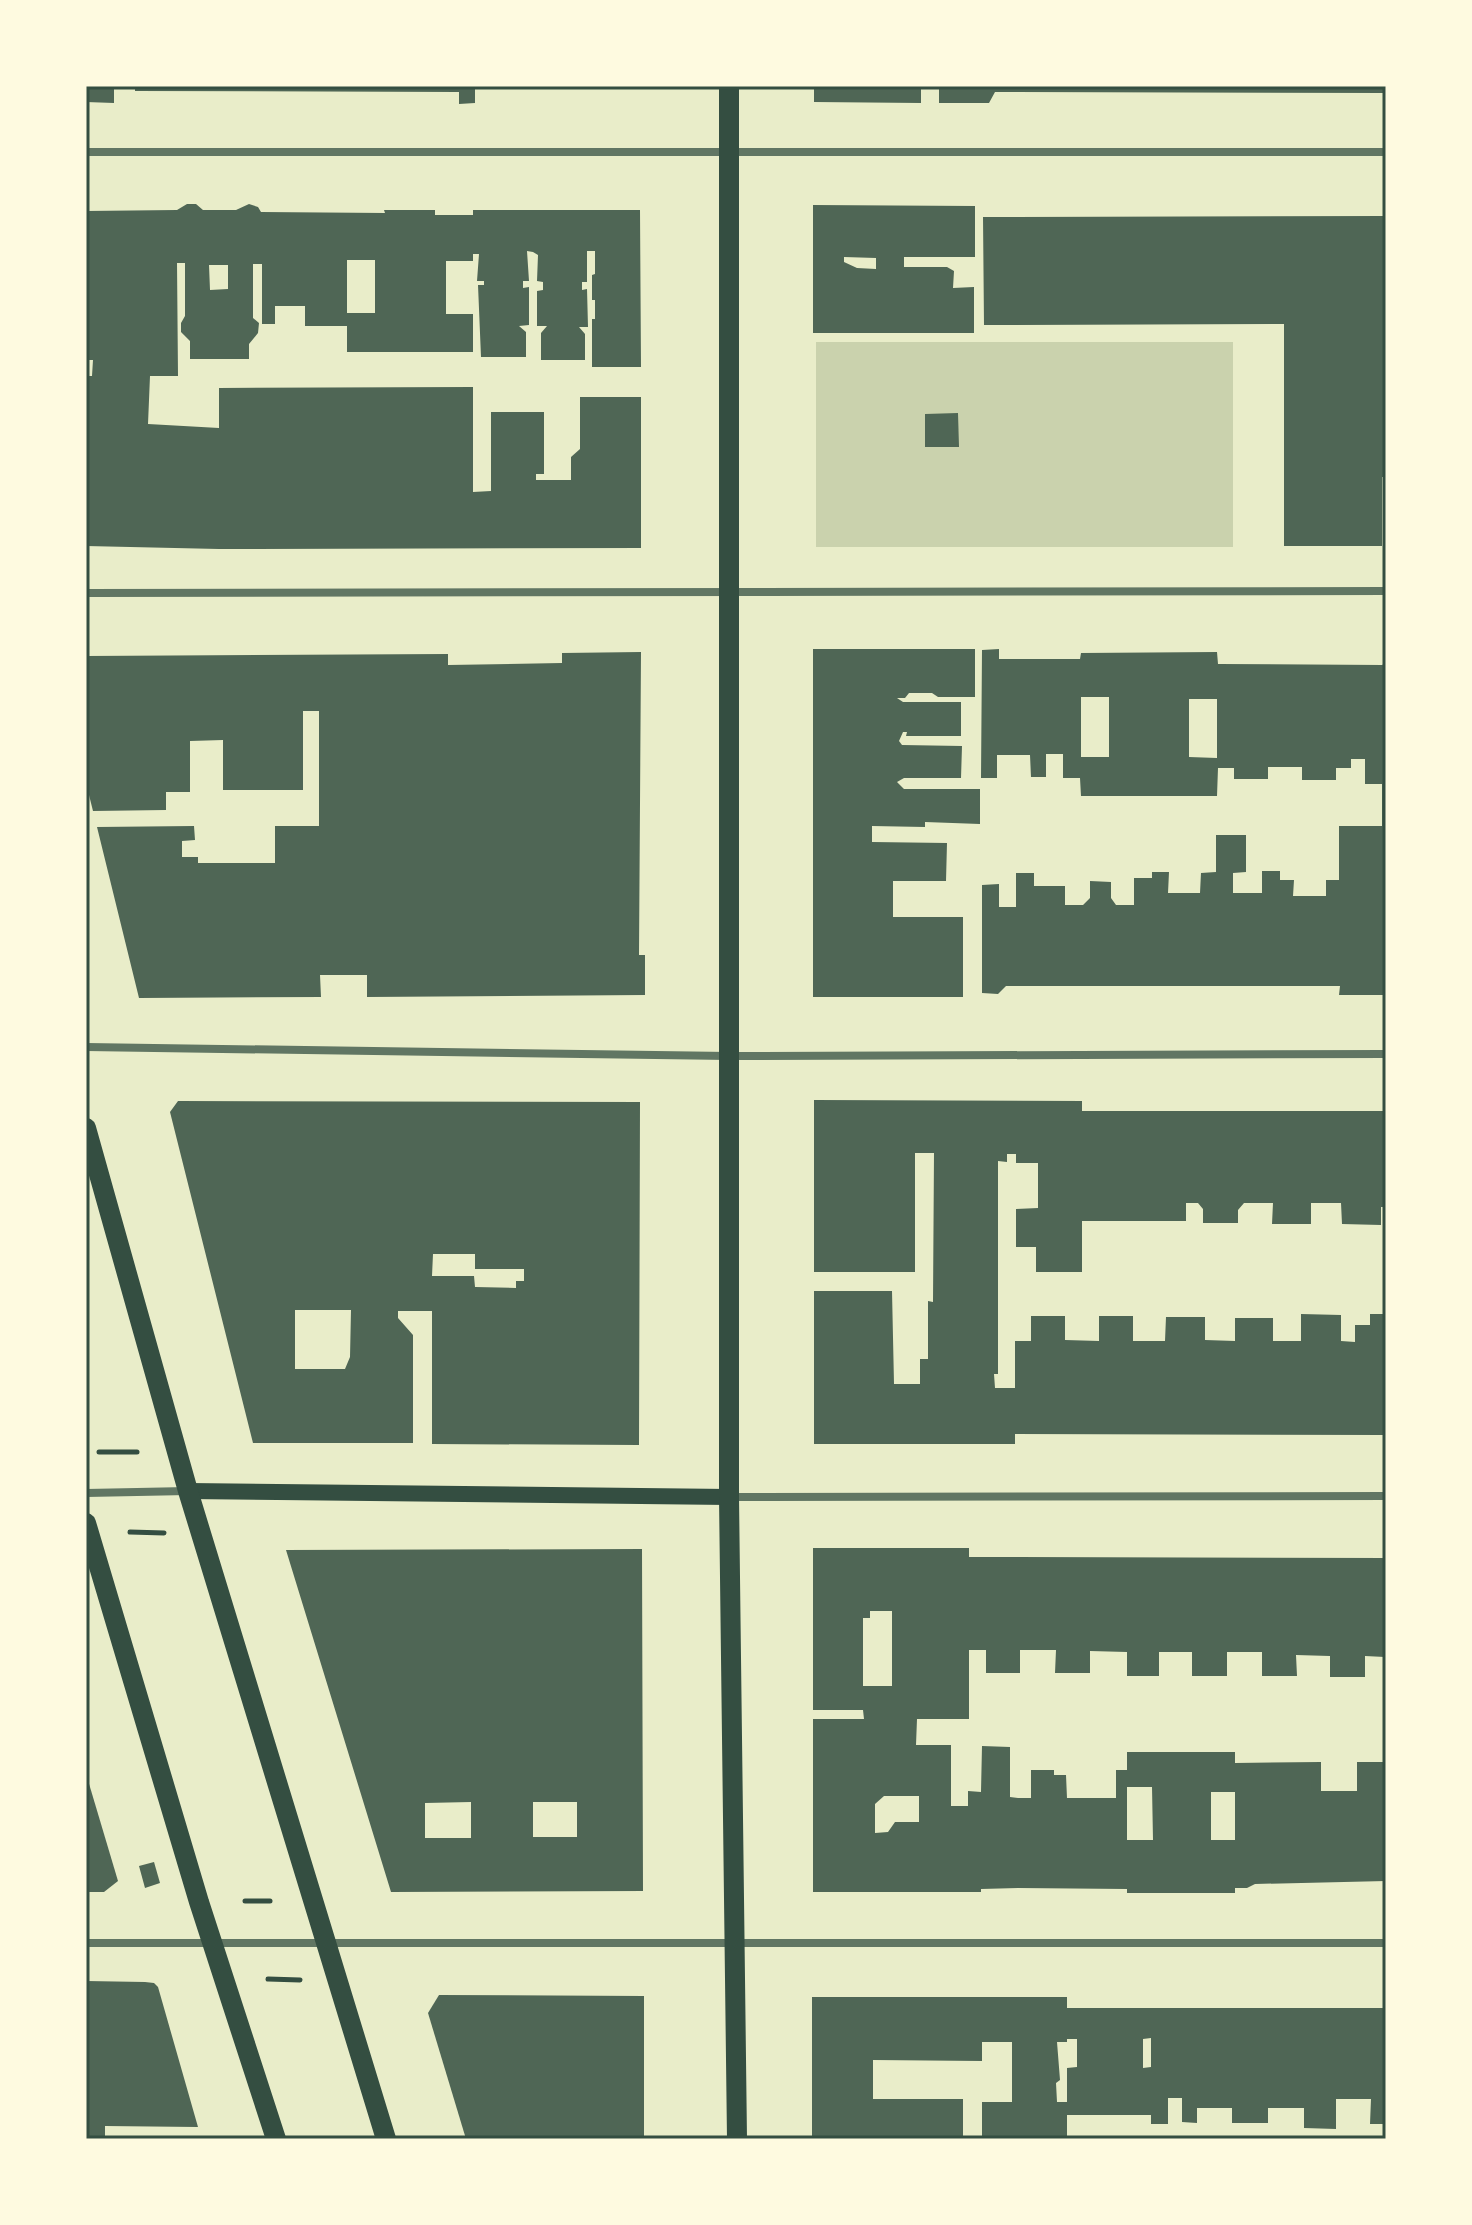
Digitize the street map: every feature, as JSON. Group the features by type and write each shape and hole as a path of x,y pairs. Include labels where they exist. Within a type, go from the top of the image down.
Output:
{"main road":[{"path":"729,86 729,1497 737,2139"},
{"path":"86,1128 188,1491 386,2139"},
{"path":"188,1491 729,1497"},
{"path":"86,1523 213,1943 276,2139"}],"street":[{"path":"86,152 1386,152"},
{"path":"86,593 1386,591"},
{"path":"86,1047 729,1056 1386,1054"},
{"path":"86,1493 188,1491"},
{"path":"729,1497 1386,1496"},
{"path":"86,1943 1386,1943"}],"path":[{"path":"99,1452 137,1452"},
{"path":"130,1532 164,1533"},
{"path":"245,1901 270,1901"},
{"path":"268,1979 300,1980"}],"green space":[{"path":"816,342 1233,342 1233,547 816,547"}],"building":[{"path":"86,86 114,86 114,103 86,102"},
{"path":"135,86 475,86 475,103 459,104 459,92 135,91"},
{"path":"814,86 921,86 921,103 814,102"},
{"path":"939,86 1386,86 1386,93 995,92 989,103 939,103"},
{"path":"187,204 196,204 203,210 236,210 249,204 258,207 261,212 385,213 384,210 435,210 435,215 473,215 473,210 640,210 641,367 592,367 595,251 587,251 587,282 582,282 582,290 587,289 588,327 579,327 585,334 585,360 541,360 541,333 547,326 537,326 537,291 543,290 543,282 537,281 538,255 533,252 527,251 529,281 523,281 523,288 529,287 529,325 519,326 526,332 526,357 481,357 478,285 484,285 484,281 477,281 479,254 473,254 473,261 446,261 446,314 473,314 473,352 347,352 347,326 305,326 305,306 275,306 275,324 262,324 262,264 253,264 253,318 259,323 258,333 249,344 249,359 190,359 190,341 181,332 185,316 185,263 177,263 178,376 150,376 148,424 219,428 219,388 473,387 473,492 491,491 491,412 544,412 544,474 536,474 536,480 571,480 571,457 580,449 580,397 641,397 641,548 219,549 86,546 86,376 92,376 93,360 86,360 86,211 177,210","holes":["347,260 375,260 375,313 347,313","209,265 228,265 228,289 210,290"]},
{"path":"813,205 975,206 975,257 904,257 904,267 947,267 954,271 953,288 974,287 974,333 813,333","holes":["844,257 876,258 876,269 857,268 844,262"]},
{"path":"1386,216 1386,477 1382,477 1382,546 1284,546 1284,324 984,325 983,217"},
{"path":"958,413 959,447 925,447 925,414"},
{"path":"813,649 975,649 975,697 909,693 905,698 897,698 903,702 961,702 961,736 906,736 907,732 903,732 899,741 902,745 962,746 961,778 904,778 897,782 904,789 980,789 980,824 925,822 925,827 872,826 872,842 947,843 946,881 893,881 893,917 963,917 963,997 813,997"},
{"path":"999,649 999,659 1080,659 1081,653 1217,652 1218,664 1386,663 1386,995 1339,995 1340,986 1006,986 998,994 982,993 982,885 999,884 999,907 1016,907 1016,873 1034,873 1034,886 1065,886 1065,905 1083,905 1090,898 1090,881 1111,882 1111,898 1116,905 1134,905 1134,878 1152,878 1152,872 1169,872 1168,893 1200,893 1201,873 1216,872 1216,835 1246,835 1246,872 1233,873 1233,893 1262,893 1262,871 1280,871 1280,880 1294,880 1293,896 1326,896 1326,880 1339,880 1339,826 1382,826 1382,784 1365,784 1365,759 1351,759 1351,768 1336,768 1336,780 1302,780 1302,767 1268,767 1268,779 1234,779 1234,768 1218,768 1217,796 1081,796 1080,778 1063,778 1063,754 1046,754 1046,777 1031,777 1030,755 997,755 997,778 981,778 982,650","holes":["1081,697 1109,697 1109,757 1081,757","1189,699 1217,699 1217,758 1189,757"]},
{"path":"641,652 639,955 645,955 645,995 367,997 367,975 320,975 321,997 139,998 97,827 194,826 195,840 182,841 182,857 198,857 198,863 275,863 275,826 319,826 319,711 303,711 303,790 223,790 223,740 190,741 190,792 166,792 166,810 93,811 86,783 86,656 448,654 448,665 562,663 562,653"},
{"path":"814,1100 1082,1101 1082,1111 1386,1111 1386,1207 1381,1207 1381,1225 1342,1224 1341,1203 1311,1203 1311,1224 1272,1224 1273,1203 1244,1203 1238,1210 1238,1223 1203,1223 1203,1209 1198,1203 1186,1203 1186,1221 1082,1221 1082,1272 1036,1272 1036,1247 1016,1247 1016,1209 1038,1208 1038,1163 1016,1163 1016,1154 1007,1154 1007,1162 998,1161 998,1374 994,1374 995,1388 1015,1388 1015,1341 1031,1341 1031,1316 1065,1316 1065,1340 1099,1341 1099,1316 1133,1316 1133,1341 1165,1341 1166,1317 1205,1317 1205,1340 1235,1341 1235,1318 1273,1318 1273,1341 1301,1341 1301,1314 1341,1315 1341,1341 1355,1342 1355,1325 1370,1325 1370,1314 1386,1314 1386,1435 1015,1434 1015,1444 814,1444 814,1291 892,1291 894,1384 920,1384 920,1359 928,1359 928,1301 933,1302 934,1153 915,1153 915,1272 814,1272"},
{"path":"178,1101 640,1102 639,1445 432,1444 432,1311 398,1311 398,1318 413,1335 413,1443 253,1443 170,1112","holes":["433,1254 475,1254 475,1269 524,1269 524,1281 516,1281 516,1288 475,1287 474,1276 432,1276","295,1310 351,1310 350,1357 345,1369 295,1369"]},
{"path":"813,1548 969,1548 969,1557 1386,1558 1385,1657 1365,1656 1365,1677 1330,1677 1330,1656 1296,1655 1297,1676 1262,1676 1262,1652 1227,1652 1227,1676 1192,1676 1192,1652 1159,1652 1159,1676 1127,1676 1127,1652 1090,1651 1090,1673 1055,1673 1056,1650 1020,1650 1020,1673 986,1673 986,1650 969,1650 969,1719 917,1719 916,1745 951,1745 951,1806 968,1806 968,1791 981,1792 982,1746 1010,1747 1010,1797 1018,1798 1031,1798 1031,1770 1054,1770 1054,1775 1066,1775 1067,1798 1116,1798 1116,1770 1127,1770 1127,1752 1235,1752 1235,1763 1321,1762 1321,1791 1357,1791 1357,1762 1386,1762 1386,1881 1255,1884 1235,1888 1235,1893 1127,1893 1127,1889 1018,1888 981,1889 981,1892 813,1892 813,1719 864,1719 863,1710 813,1710","holes":["870,1611 892,1611 892,1686 863,1686 863,1618 870,1618","1127,1787 1152,1787 1153,1840 1127,1840","1211,1792 1235,1792 1235,1840 1211,1840","884,1796 919,1796 919,1822 895,1822 888,1832 875,1833 875,1804"]},
{"path":"642,1549 643,1891 391,1892 286,1550","holes":["471,1802 471,1838 425,1838 425,1803","533,1802 577,1802 577,1837 533,1837"]},
{"path":"87,1777 118,1881 104,1892 86,1892"},
{"path":"154,1862 160,1883 145,1888 139,1866"},
{"path":"86,1981 145,1982 158,1987 198,2127 105,2126 105,2139 86,2139"},
{"path":"439,1995 644,1996 644,2139 466,2139 428,2013"},
{"path":"812,1997 1067,1997 1067,2008 1386,2008 1386,2124 1370,2124 1371,2099 1336,2099 1336,2129 1304,2128 1304,2108 1268,2108 1268,2123 1232,2123 1232,2108 1197,2108 1197,2123 1182,2122 1182,2098 1168,2098 1168,2124 1151,2124 1151,2115 1067,2115 1067,2139 982,2139 982,2102 1012,2102 1012,2042 982,2042 982,2061 873,2060 873,2099 963,2099 963,2139 812,2139","holes":["1151,2038 1151,2067 1143,2068 1143,2039","1067,2039 1077,2039 1077,2067 1067,2068 1067,2102 1057,2102 1056,2083 1060,2080 1057,2042 1067,2042"]}]}
